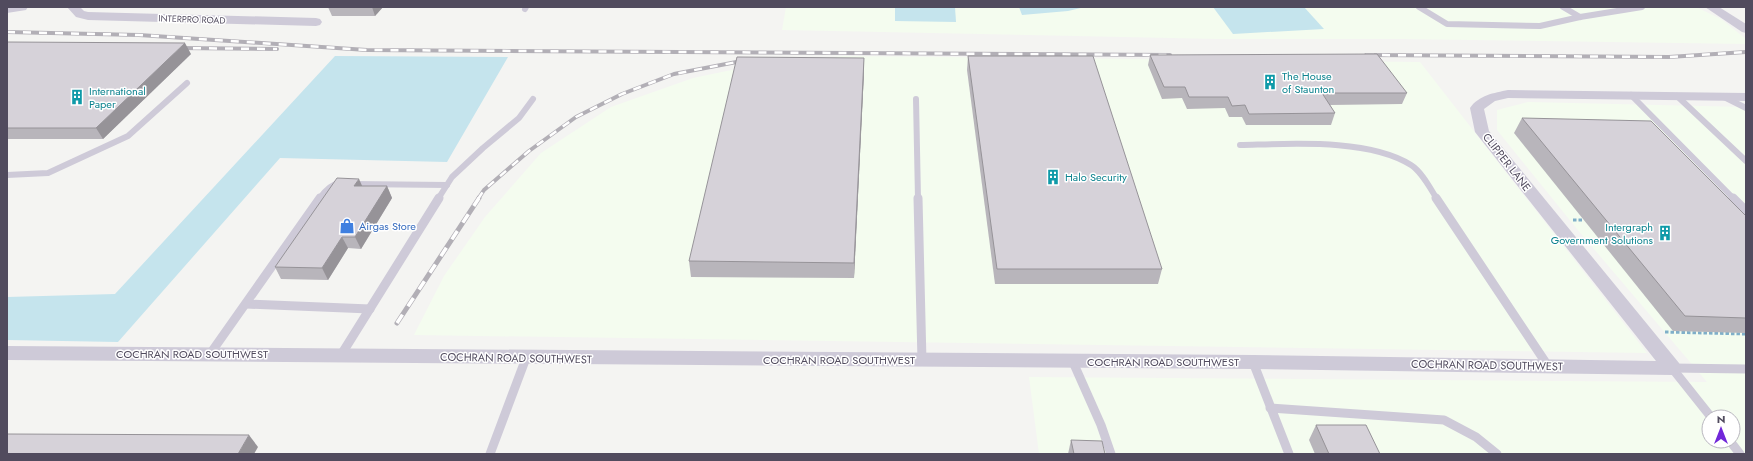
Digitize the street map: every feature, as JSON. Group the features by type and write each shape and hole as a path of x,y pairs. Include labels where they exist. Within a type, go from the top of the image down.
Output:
{"street":[{"path":"7,9 21,7"},
{"name":"INTERPRO ROAD","path":"72,7 80,14 88,16 316,22"},
{"path":"1711,7 1746,29"},
{"name":"CLIPPER LANE","path":"1672,368 1482,132 1477,108 1490,98 1508,94 1746,97"},
{"name":"COCHRAN ROAD SOUTHWEST","path":"7,353 922,361 1253,362 1672,368"}],"lane":[{"path":"1419,7 1447,24 1540,26 1580,17 1642,7"},
{"path":"1563,7 1580,17"},
{"path":"7,175 21,176 48,173 128,136 187,84"},
{"path":"1631,95 1746,211"},
{"path":"1677,96 1746,161"},
{"path":"1724,97 1746,108"},
{"path":"341,355 452,177 483,148 520,118 533,99"},
{"path":"916,99 922,361"},
{"path":"1240,144 1307,144 1367,149 1392,157 1412,166 1431,190 1548,366"},
{"path":"210,354 326,192 337,183 447,185"},
{"path":"246,304 370,308"},
{"path":"490,454 526,358"},
{"path":"1073,362 1101,425 1111,454"},
{"path":"1253,362 1289,454"},
{"path":"1672,368 1746,369"},
{"path":"1672,368 1705,409"},
{"path":"1270,408 1444,420 1476,437 1497,454"}],"path":[{"path":"1643,331 1746,334"}],"shaded area":[{"path":"786,7 1696,7 1721,19 1746,39 1746,44 1401,39 1218,39 782,30"},
{"path":"895,7 955,7 956,22 895,21"},
{"path":"1019,7 1085,7 1068,11 1022,15"},
{"path":"1213,7 1304,7 1324,29 1233,34"},
{"path":"335,56 508,57 447,162 280,158 118,342 7,340 7,297 115,294"},
{"path":"844,56 1420,62 1647,353 414,335 444,276 485,217 541,153 611,107 693,78 765,63"},
{"path":"1528,102 1746,107 1746,454 1039,454 1029,377 1707,382 1577,229 1497,130 1497,110"}],"building":[{"name":"International Paper","path":"7,42 185,43 96,128 7,128"},
{"name":"The House of Staunton","path":"1377,54 1407,93 1322,93 1335,113 1249,114 1245,105 1232,106 1228,97 1189,97 1185,87 1164,87 1150,55"},
{"name":"Halo Security","path":"968,56 1093,56 1162,269 997,269"},
{"path":"737,57 864,58 854,263 689,261"},
{"name":"Intergraph Government Solutions","path":"1522,118 1651,121 1746,216 1746,318 1685,316"},
{"path":"337,178 359,179 354,186 387,186 355,237 342,237 322,268 275,267"},
{"path":"1316,425 1366,425 1380,454 1329,454"},
{"path":"7,434 249,435 238,454 7,454"},
{"path":"1071,440 1102,441 1105,454 1074,454"}],"railway":[{"path":"7,32 139,35 367,50 1170,55"},
{"path":"177,48 277,49"},
{"path":"1366,55 1669,57 1746,52"},
{"path":"478,199 484,190 529,151 576,117 622,94 674,74 747,60"},
{"path":"397,323 479,198"}],"place":[{"name":"The House of Staunton","path":"1270,82"},
{"name":"International Paper","path":"77,97"},
{"name":"Halo Security","path":"1053,177"},
{"name":"Airgas Store","path":"347,226"},
{"name":"Intergraph Government Solutions","path":"1665,233"}]}
